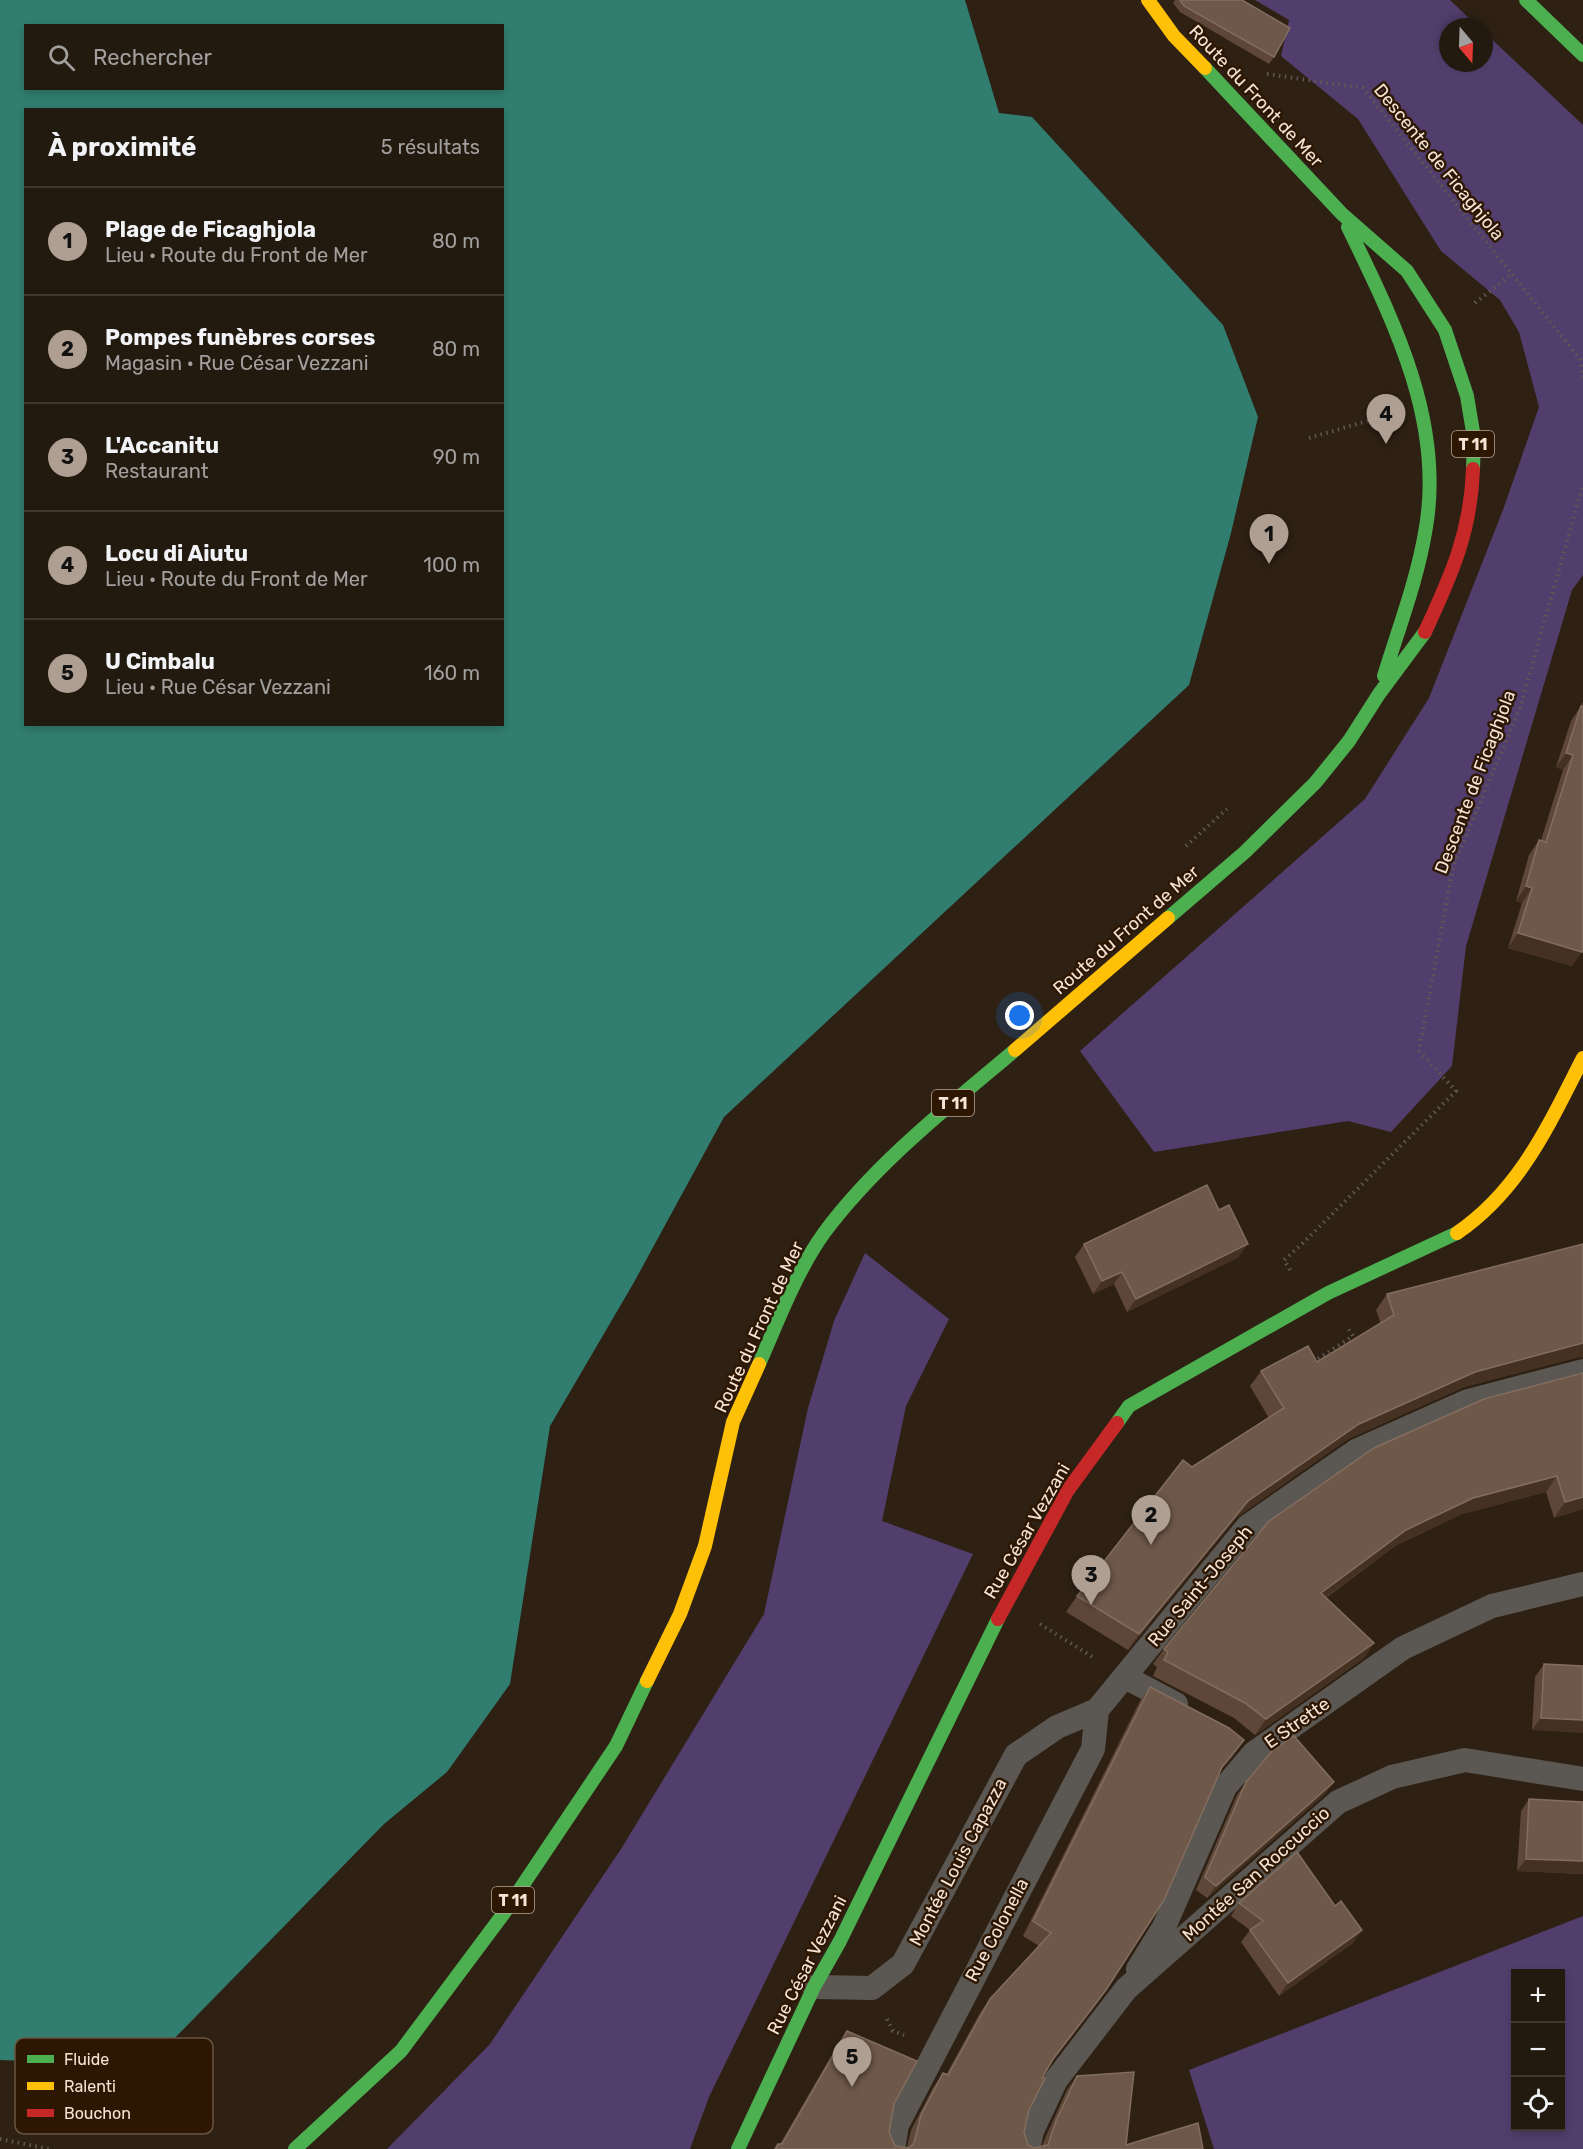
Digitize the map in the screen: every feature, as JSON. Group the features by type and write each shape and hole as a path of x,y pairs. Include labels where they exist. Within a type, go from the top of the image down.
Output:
{"main road":[{"name":"Route du Front de Mer","path":"295,2149 401,2051 504,1913 616,1746 680,1614 705,1546 733,1422 788,1299 823,1235 863,1185 880,1169 975,1084 1245,852 1315,783 1349,741 1379,694 1424,634 1453,573 1472,505 1474,438 1467,396 1445,330 1407,271 1342,214 1174,36 1148,0"},
{"path":"1526,0 1583,55"},
{"name":"Route du Front de Mer","path":"1342,214 1399,336 1421,406 1428,445 1429,504 1416,571 1379,694"},
{"name":"Rue César Vezzani","path":"739,2147 814,1987 840,1941 1006,1603 1068,1490 1129,1406 1328,1293 1459,1232 1503,1194 1543,1136 1583,1058"}],"lane":[{"name":"Rue Saint-Joseph","path":"1097,1710 1248,1526 1356,1451 1468,1401 1583,1371"},
{"name":"E Strette","path":"1126,1989 1164,1927 1245,1745 1403,1648 1492,1606 1583,1584"},
{"path":"1125,1677 1196,1715"},
{"name":"Montée Louis Capazza","path":"814,1987 872,1988 903,1964 1016,1755 1057,1727 1097,1710"},
{"name":"Rue Colonella","path":"893,2149 897,2125 1093,1749 1097,1710"},
{"name":"Montée San Roccuccio","path":"1028,2149 1032,2131 1056,2080 1126,1989 1338,1802 1392,1777 1465,1761 1583,1779"}],"path":[{"name":"Descente de Ficaghjola","path":"1261,73 1363,88 1580,359 1583,381"},
{"path":"1486,295 1512,274"},
{"path":"1309,438 1386,415"},
{"name":"Descente de Ficaghjola","path":"1328,1293 1313,1266 1292,1275 1284,1260 1302,1245 1456,1091 1419,1051 1453,867 1520,708 1583,485"},
{"path":"1318,1372 1313,1362 1353,1336 1328,1293"},
{"path":"1006,1603 1125,1677"},
{"path":"0,2139 49,2149"}],"shaded area":[{"path":"1255,0 1450,0 1469,18 1439,18 1439,72 1493,72 1493,40 1583,125 1583,575 1572,590 1466,946 1452,1066 1391,1132 1348,1121 1154,1152 1080,1051 1365,799 1429,698 1503,510 1539,407 1519,332 1500,300 1441,251 1358,119 1281,56 1289,20"},
{"path":"865,1253 949,1319 906,1406 882,1521 973,1554 709,2097 690,2149 387,2149 490,2044 621,1849 764,1614 808,1408 834,1321"},
{"path":"1583,1916 1583,2149 1214,2149 1189,2070"}],"water":[{"path":"0,0 965,0 999,113 1032,117 1223,325 1258,417 1231,533 1189,685 724,1117 633,1284 550,1426 510,1684 447,1772 384,1824 175,2038 15,2038 15,2061 0,2060"}],"building":[{"path":"1180,0 1242,0 1290,28 1274,57 1184,6"},
{"path":"1581,706 1583,707 1582,952 1518,933 1532,888 1526,886 1539,840 1546,842 1573,755 1566,753"},
{"path":"1207,1185 1219,1210 1229,1205 1248,1244 1136,1299 1122,1272 1102,1281 1084,1244"},
{"path":"1583,1244 1583,1343 1475,1372 1359,1424 1248,1501 1139,1634 1077,1596 1183,1460 1192,1467 1284,1408 1261,1371 1308,1346 1317,1362 1394,1315 1387,1294"},
{"path":"1583,1373 1583,1497 1565,1502 1557,1476 1473,1498 1406,1530 1321,1593 1374,1643 1266,1719 1245,1703 1164,1660 1168,1652 1164,1649 1269,1521 1374,1448 1484,1399"},
{"path":"1544,1664 1583,1666 1583,1720 1541,1718"},
{"path":"1150,1687 1229,1728 1244,1740 1222,1767 1164,1900 1106,1990 1053,2059 1042,2078 1045,2078 1029,2110 1024,2132 1028,2145 1034,2148 1048,2145 1056,2121 1077,2076 1134,2072 1126,2145 1198,2123 1203,2149 775,2149 778,2144 782,2144 847,2031 917,2061 894,2104 889,2132 895,2146 909,2148 914,2143 921,2115 943,2073 948,2075 990,1999 1051,1933 1033,1921"},
{"path":"1294,1736 1334,1782 1216,1886 1205,1877 1246,1782 1272,1751"},
{"path":"1529,1799 1583,1802 1583,1861 1526,1859"},
{"path":"1297,1852 1335,1906 1341,1901 1362,1930 1288,1983 1250,1930 1263,1921 1239,1903"}],"traffic: fast":[{"path":"1526,0 1583,55"},
{"path":"1205,68 1342,214 1407,271 1445,330 1467,396 1474,438 1473,469"},
{"path":"1348,227 1382,298 1411,372 1428,448 1430,487 1423,546 1384,676"},
{"path":"1168,918 1245,852 1315,783 1349,741 1379,694 1425,632"},
{"path":"759,1364 805,1264 824,1233 844,1207 914,1136 1015,1050"},
{"path":"1117,1423 1129,1406 1328,1293 1457,1233"},
{"path":"738,2149 814,1987 840,1941 998,1619"},
{"path":"295,2149 401,2051 504,1913 616,1746 647,1681"}],"traffic: slow":[{"path":"1148,0 1174,36 1205,68"},
{"path":"1015,1050 1168,918"},
{"path":"1457,1233 1479,1216 1516,1176 1545,1131 1583,1058"},
{"path":"647,1681 680,1614 705,1546 733,1422 759,1364"}],"traffic: jam":[{"path":"1425,632 1451,572 1464,533 1473,469"},
{"path":"998,1619 1068,1490 1117,1423"}],"place":[{"name":"Locu di Aiutu","path":"1386,444"},
{"name":"Plage de Ficaghjola","path":"1269,564"},
{"name":"Pompes funèbres corses","path":"1151,1545"},
{"name":"L'Accanitu","path":"1091,1605"},
{"name":"U Cimbalu","path":"852,2087"}]}
